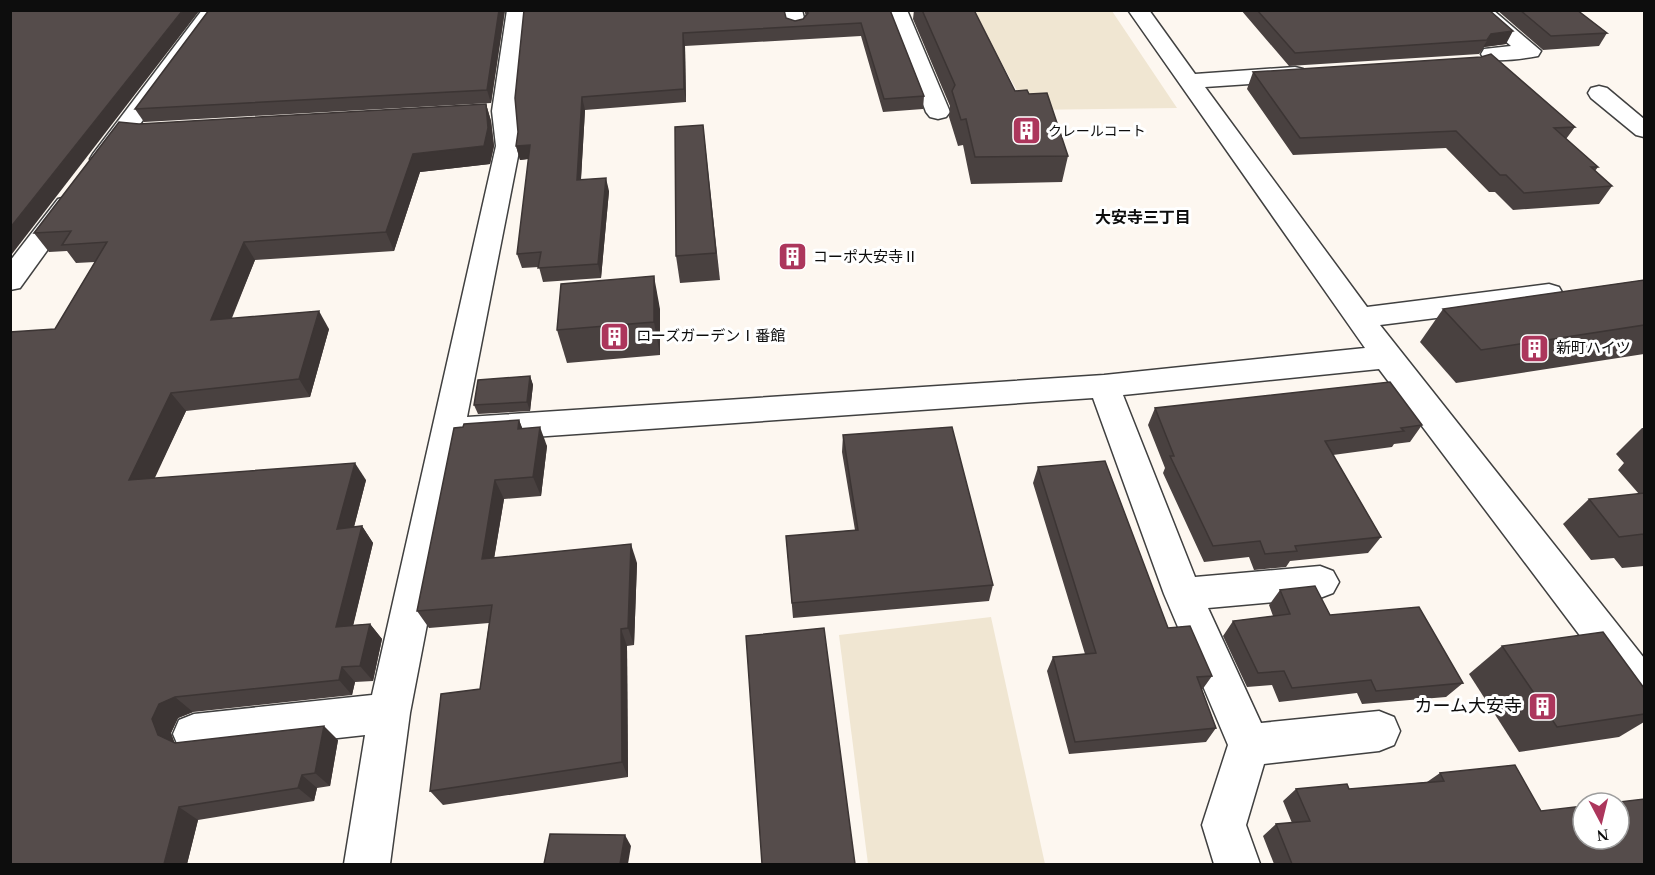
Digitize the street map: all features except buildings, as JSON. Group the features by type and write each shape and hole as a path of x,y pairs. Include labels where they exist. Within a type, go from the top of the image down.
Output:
{"street":[{"path":"10,281 213,10"},
{"path":"367,864 389,713 508,146 492,111 518,10"},
{"path":"897,10 938,112"},
{"path":"1138,10 1388,357 1644,689"},
{"path":"1480,10 1530,51 1492,54"},
{"path":"1189,81 1319,73"},
{"path":"1599,93 1644,130"},
{"path":"124,129 150,133"},
{"path":"1360,318 1573,291"},
{"path":"447,432 1104,386 1388,357"},
{"path":"1104,386 1183,594 1249,746 1224,825 1237,864"},
{"path":"1183,594 1320,582"},
{"path":"194,734 389,713"},
{"path":"1249,746 1379,731"}],"shaded area":[{"path":"972,11 1112,11 1177,108 1028,110"},
{"path":"991,617 1045,864 868,864 839,635"}],"place":[{"name":"クレールコート","path":"1027,131"},
{"name":"コーポ大安寺Ⅱ","path":"792,257"},
{"name":"ローズガーデンⅠ番館","path":"615,336"},
{"name":"新町ハイツ","path":"1535,348"},
{"name":"カーム大安寺","path":"1543,706"}],"district":[{"name":"大安寺三丁目","path":"1143,217"}]}
